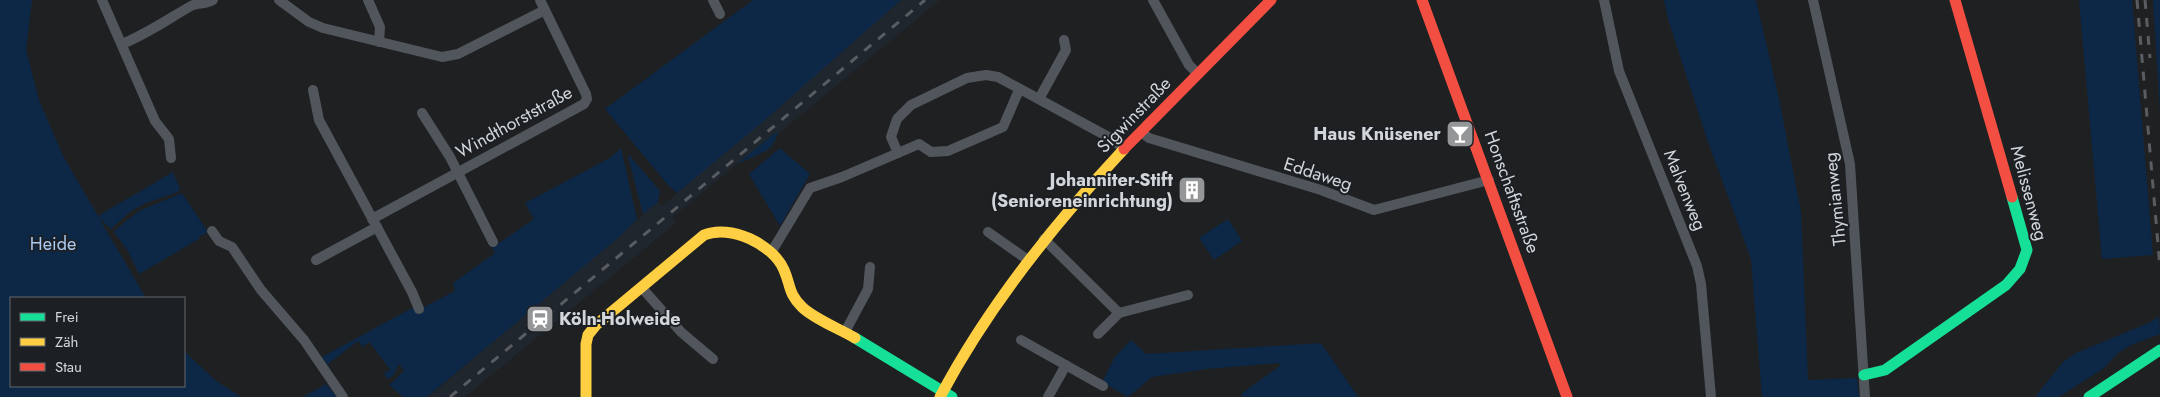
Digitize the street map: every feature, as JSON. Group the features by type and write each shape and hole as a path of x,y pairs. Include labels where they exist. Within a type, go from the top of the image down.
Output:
{"street":[{"path":"102,0 155,121 169,139 171,158"},
{"path":"279,0 309,22 324,28 442,57 450,56 545,10 540,0"},
{"path":"368,0 380,27 379,42"},
{"path":"713,0 720,14"},
{"path":"1153,0 1189,65 1198,74"},
{"name":"Sigwinstraße","path":"945,395 986,320 1044,239 1141,132 1271,0"},
{"name":"Honschaftsstraße","path":"1422,0 1567,397"},
{"name":"Malvenweg","path":"1604,0 1619,71 1697,266 1702,292 1711,397"},
{"name":"Thymianweg","path":"1814,0 1851,170 1865,397"},
{"name":"Melissenweg","path":"1864,375 1885,370 2006,285 2020,269 2027,250 1955,0"},
{"path":"122,44 144,34 193,5 210,2"},
{"name":"Windthorststraße","path":"316,260 457,173 584,104 587,99 586,94 545,10"},
{"path":"1039,99 1066,50 1064,40"},
{"path":"898,153 892,137 897,119 910,104 967,78 986,74 998,77 1114,140 1124,150"},
{"path":"313,90 319,120 420,309"},
{"path":"772,251 810,188 842,177 919,144 931,152 948,151 1003,127 1019,90"},
{"name":"Windthorststraße","path":"422,113 457,173 493,242"},
{"name":"Eddaweg","path":"1141,132 1148,138 1336,195 1374,210 1489,180"},
{"path":"212,231 219,241 232,247 261,290 304,340 343,397"},
{"path":"586,397 585,354 588,335 596,325 704,236 713,231 726,231 738,234 772,251 784,269 792,296 804,309 845,332 945,395"},
{"path":"988,232 1028,260"},
{"path":"1044,239 1119,313"},
{"path":"845,332 868,288 870,267"},
{"path":"642,288 681,332 713,359"},
{"path":"1098,334 1119,313 1188,295"},
{"path":"1021,340 1103,386"},
{"path":"2089,397 2160,350"},
{"path":"1048,397 1066,365"}],"shaded area":[{"path":"901,0 940,0 778,134 776,132 672,218 676,223 465,397 428,397 658,202 662,206"}],"green space":[{"name":"Heide","path":"0,0 32,0 26,50 39,100 63,156 98,216 173,172 180,189 178,192 146,203 131,211 111,229 99,218 145,297 10,297 10,387 185,387 185,352 215,380 241,397 0,397"},
{"path":"753,0 901,0 766,119 677,193 668,185 605,109"},
{"path":"1664,0 1756,0 1779,99 1801,212 1808,380 1857,378 1859,397 1762,397 1751,259 1707,139 1668,19"},
{"path":"2079,0 2132,0 2153,255 2102,259"},
{"path":"2153,0 2160,0 2160,112"},
{"path":"776,132 778,134 772,146 766,151 737,164"},
{"path":"621,148 637,219 619,237 427,397 403,397 389,385 404,371 399,364 393,376 388,379 384,374 390,369 369,342 363,347 358,341 328,364 332,371 322,357 414,307 417,311 455,291 453,283 495,253 492,248 534,219 525,203 610,158"},
{"path":"780,148 810,174 780,226 749,174"},
{"path":"628,156 660,191 658,202 643,214"},
{"path":"182,193 208,232 139,274 128,251 114,232 115,230 139,211"},
{"path":"1228,219 1242,241 1214,260 1199,238"},
{"path":"2159,316 2160,334 2131,345 2117,354 2104,368 2059,397 2035,397 2063,362 2076,353 2151,322"},
{"path":"1131,340 1146,354 1321,343 1358,397 1243,397 1241,394 1280,366 1279,363 1206,369 1152,377 1128,397 1102,382 1115,357"},
{"path":"326,384 337,397 303,397"}],"railway":[{"path":"450,397 925,0"},
{"path":"2137,0 2160,268"},
{"path":"2145,0 2150,58"}],"traffic: fast":[{"path":"1864,375 1885,370 2006,285 2020,269 2027,250 2012,197"},
{"path":"855,338 952,397"},
{"path":"2089,397 2160,350"}],"traffic: slow":[{"path":"940,397 979,330 1001,298 1048,236 1124,149"},
{"path":"586,397 586,344 588,335 596,325 704,235 714,232 738,234 771,252 784,270 797,302 820,320 855,338"}],"traffic: jam":[{"path":"1124,149 1271,0"},
{"path":"1422,0 1567,397"},
{"path":"1955,0 2012,197"}],"place":[{"name":"Haus Knüsener","path":"1460,134"},
{"name":"Johanniter-Stift (Senioreneinrichtung)","path":"1192,190"},
{"name":"Köln-Holweide","path":"540,319"}]}
